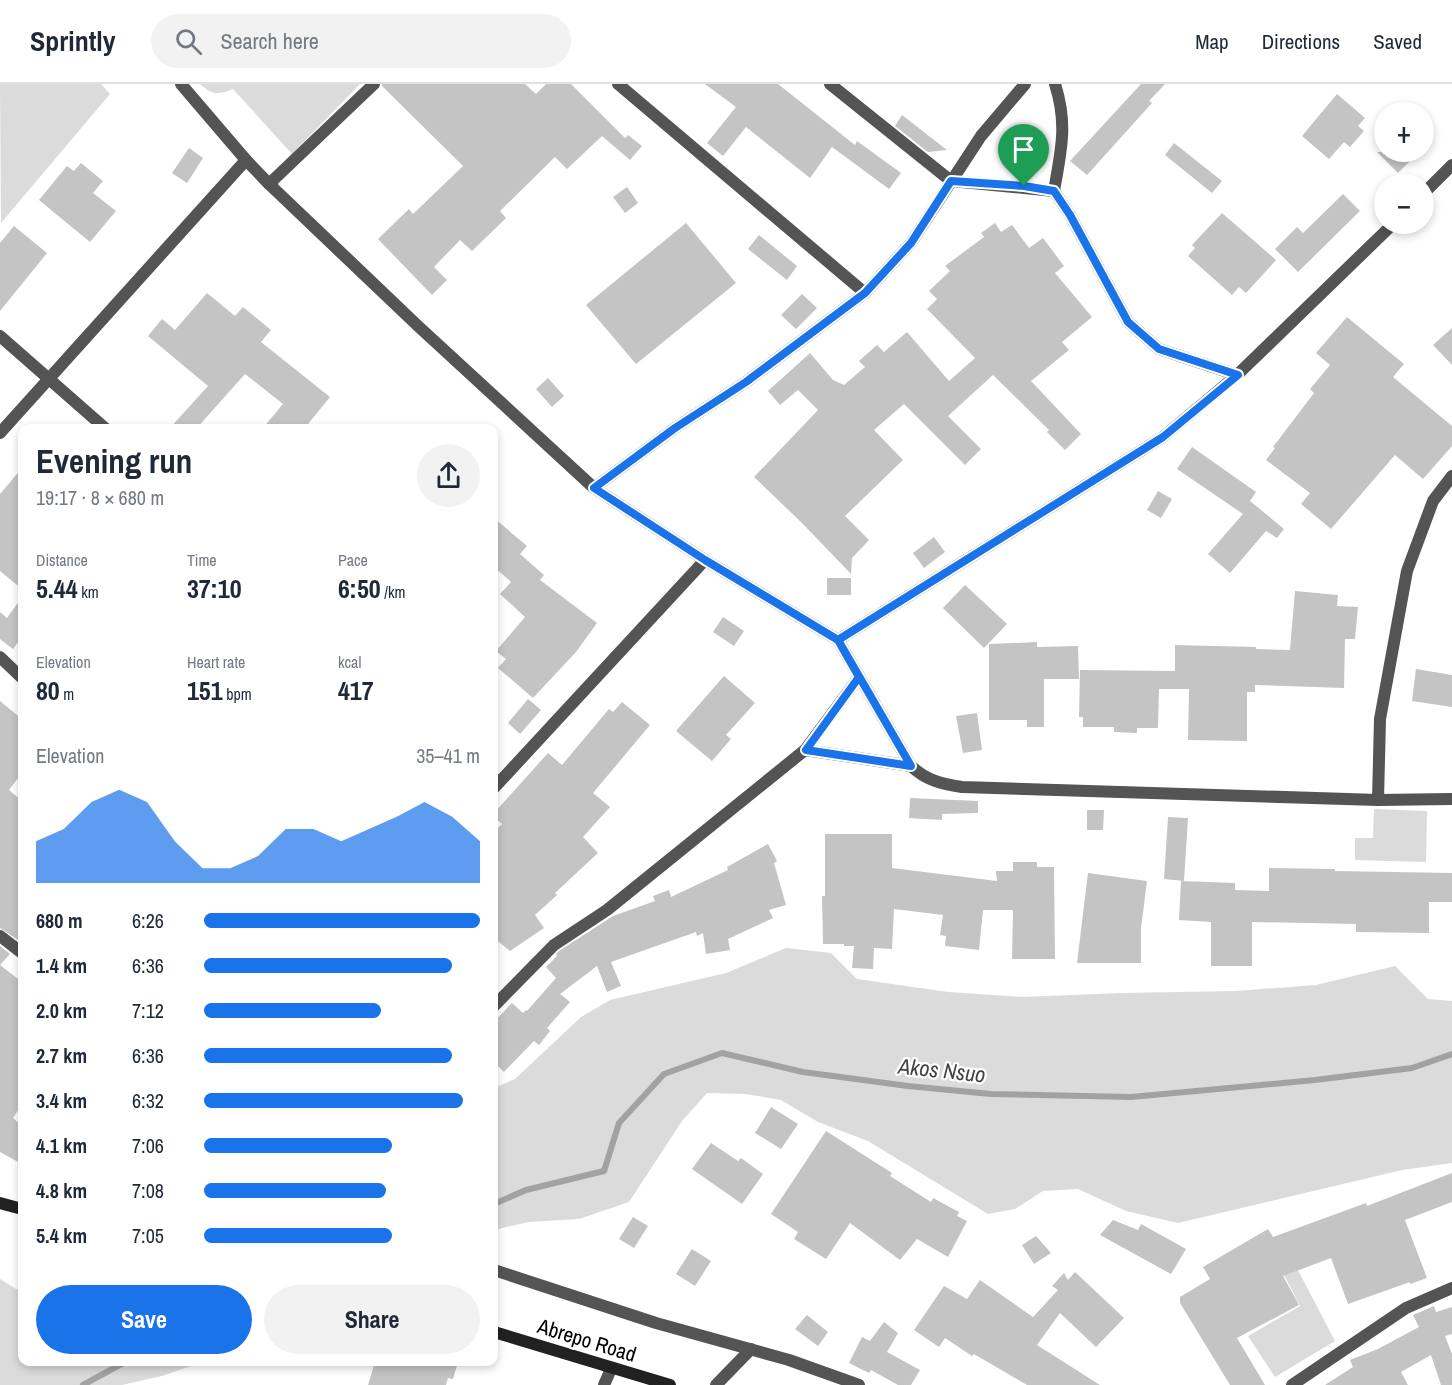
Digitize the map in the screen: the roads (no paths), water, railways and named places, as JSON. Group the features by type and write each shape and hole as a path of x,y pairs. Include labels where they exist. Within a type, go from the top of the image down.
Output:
{"main road":[{"path":"0,1203 18,1208"},
{"name":"Abrepo Road","path":"498,1333 670,1385"}],"street":[{"path":"181,84 269,184 418,326 594,488 705,560 838,640 911,766 920,775 940,784 962,788 1378,800 1452,799"},
{"path":"269,184 374,84"},
{"path":"618,84 865,293"},
{"path":"830,84 951,181 1054,191"},
{"path":"594,488 675,428 746,382 865,293 911,243 981,136 1025,84"},
{"path":"1055,84 1062,106 1063,139 1054,191 1070,215 1128,322 1159,349 1238,375"},
{"path":"0,433 246,160"},
{"path":"1434,183 1452,165"},
{"path":"838,640 1163,437 1238,375 1383,234"},
{"path":"0,336 100,424"},
{"path":"1378,800 1380,719 1407,571 1433,501 1452,476"},
{"path":"498,783 705,560"},
{"path":"0,657 18,674"},
{"path":"498,1001 554,945 607,910 806,750 859,677"},
{"path":"806,750 911,766"},
{"path":"498,769 505,775"},
{"path":"0,936 18,950"},
{"path":"498,1271 656,1323 789,1360 859,1385"},
{"path":"1292,1385 1406,1308 1452,1288"},
{"path":"716,1385 751,1349"},
{"path":"604,1385 612,1369"}],"waterway":[{"name":"Akos Nsuo","path":"498,1202 526,1190 604,1171 619,1123 664,1074 722,1053 803,1072 908,1086 991,1094 1131,1097 1315,1080 1412,1068 1452,1054"},
{"name":"Akos Nsuo","path":"83,1385 118,1366"}]}
